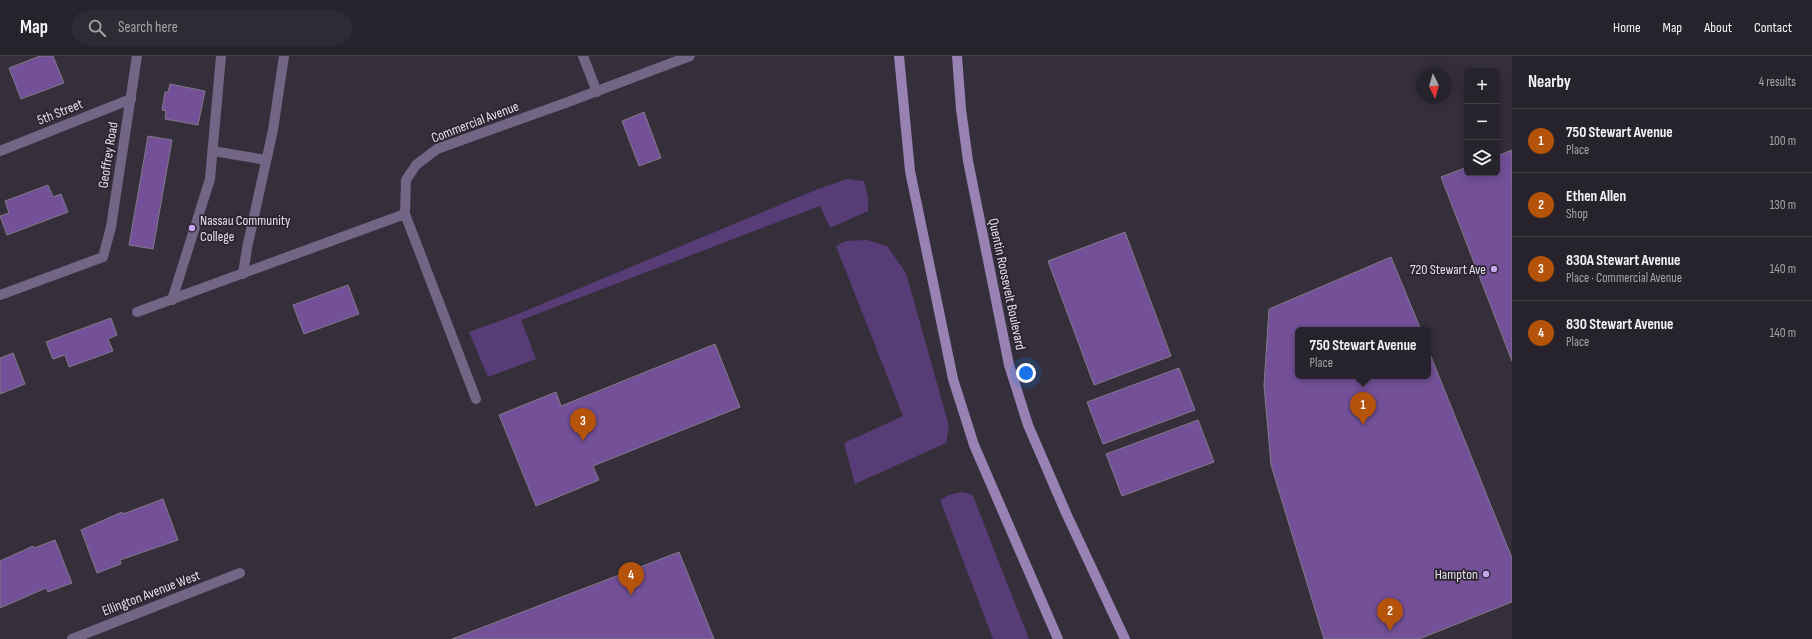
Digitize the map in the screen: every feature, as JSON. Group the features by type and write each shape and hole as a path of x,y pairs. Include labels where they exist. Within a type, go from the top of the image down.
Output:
{"street":[{"name":"Geoffrey Road","path":"0,295 103,257 111,227 137,56"},
{"path":"172,300 210,179 221,56"},
{"path":"243,274 247,248 279,98 284,56"},
{"path":"583,56 597,92"},
{"name":"Commercial Avenue","path":"476,399 405,214 406,180 416,165 437,149 597,92 690,56"},
{"path":"900,56 905,130 910,170 953,380 974,445 1058,639"},
{"name":"Quentin Roosevelt Boulevard","path":"957,56 961,109 968,162 1009,365 1031,432 1066,513 1125,639"},
{"name":"5th Street","path":"0,151 131,99"},
{"path":"213,151 266,160"},
{"path":"137,312 405,214"},
{"name":"Ellington Avenue West","path":"72,639 240,574"}],"shaded area":[{"path":"847,179 864,181 868,198 868,211 830,228 820,206 521,320 536,359 488,377 469,332 518,314 818,189"},
{"path":"867,240 887,246 906,273 949,426 946,443 855,484 844,443 903,416 836,246 845,241"},
{"path":"961,492 973,496 1029,639 993,639 940,500 949,495"}],"building":[{"path":"40,56 53,56 64,83 21,99 9,68"},
{"path":"170,84 205,91 198,125 165,119 166,111 162,110 165,92 168,92"},
{"path":"644,112 661,158 639,166 622,121"},
{"path":"148,136 172,140 153,249 129,245"},
{"name":"720 Stewart Ave","path":"1512,150 1512,361 1441,177 1464,168 1464,176 1500,176 1500,155"},
{"path":"48,185 53,197 61,194 68,212 7,235 0,216 9,213 5,201"},
{"path":"1125,232 1171,356 1094,385 1048,261"},
{"path":"1391,257 1420,327 1295,327 1295,379 1431,379 1431,356 1512,558 1512,602 1419,639 1324,639 1271,465 1264,385 1269,309"},
{"path":"348,285 359,314 304,334 293,305"},
{"path":"111,318 117,335 108,339 113,351 69,367 65,355 53,359 46,342"},
{"path":"715,344 740,407 593,466 599,480 536,506 499,415 556,392 561,406"},
{"path":"13,353 25,384 0,394 0,358"},
{"path":"1179,368 1195,410 1103,444 1087,402"},
{"path":"1198,420 1214,462 1122,496 1106,454"},
{"path":"163,499 178,540 120,560 121,564 97,573 81,530 122,512 123,514"},
{"path":"55,540 72,583 48,592 46,588 0,608 0,561 33,546 34,548"},
{"path":"679,552 714,639 452,639"}],"place":[{"name":"Nassau Community College","path":"192,228"},
{"name":"720 Stewart Ave","path":"1494,269"},
{"name":"750 Stewart Avenue","path":"1363,425"},
{"name":"830A Stewart Avenue","path":"583,441"},
{"name":"Hampton","path":"1486,574"},
{"name":"830 Stewart Avenue","path":"631,595"},
{"name":"Ethen Allen","path":"1390,631"}]}
